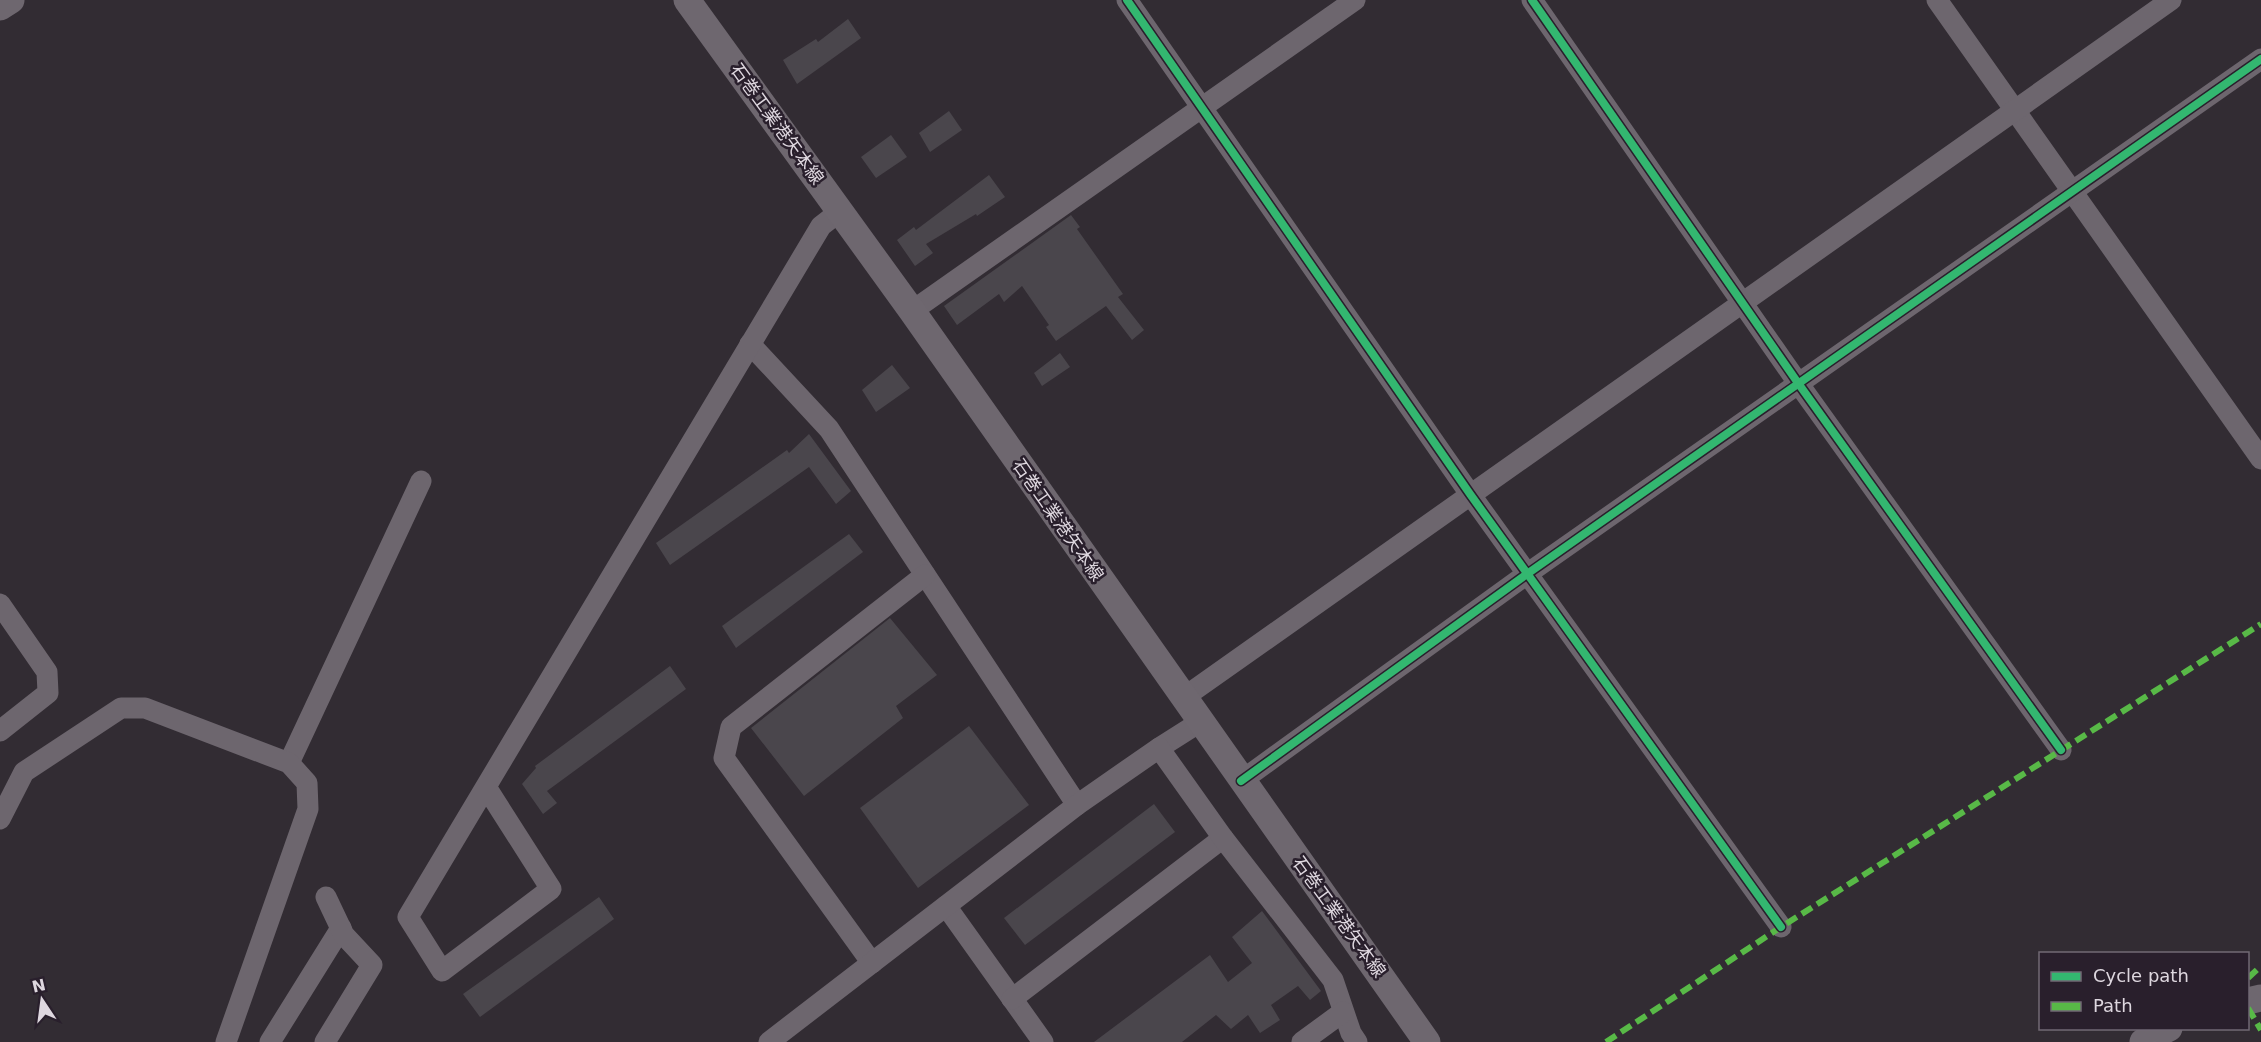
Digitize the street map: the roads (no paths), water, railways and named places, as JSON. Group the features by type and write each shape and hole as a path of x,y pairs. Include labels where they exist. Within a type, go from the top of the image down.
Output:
{"main road":[{"path":"0,8 11,0"},
{"name":"石巻工業港矢本線","path":"687,0 912,312 1427,1042"},
{"path":"2143,1042 2167,1030"}],"street":[{"path":"1127,0 1470,494 1781,927"},
{"path":"912,312 1355,0"},
{"path":"1532,0 1798,383 2061,750"},
{"path":"1936,0 2261,459"},
{"path":"1183,698 2171,0"},
{"path":"1241,781 1527,574 2261,58"},
{"path":"486,787 551,889 442,971 408,917 821,226 839,212"},
{"path":"750,344 829,429 1077,805"},
{"path":"289,763 421,481"},
{"path":"872,963 724,758 731,727 925,575"},
{"path":"0,604 47,672 48,693 0,731"},
{"path":"0,819 24,772 121,708 145,708 289,763 307,783 308,809 226,1042"},
{"path":"769,1042 1077,805 1200,722"},
{"path":"1159,748 1223,838 1333,980 1342,1012 1357,1042"},
{"path":"1012,999 1223,838"},
{"path":"325,1042 372,965 344,935 326,897"},
{"path":"946,906 1043,1042"},
{"path":"270,1042 341,928"},
{"path":"1302,1042 1342,1012"}]}
